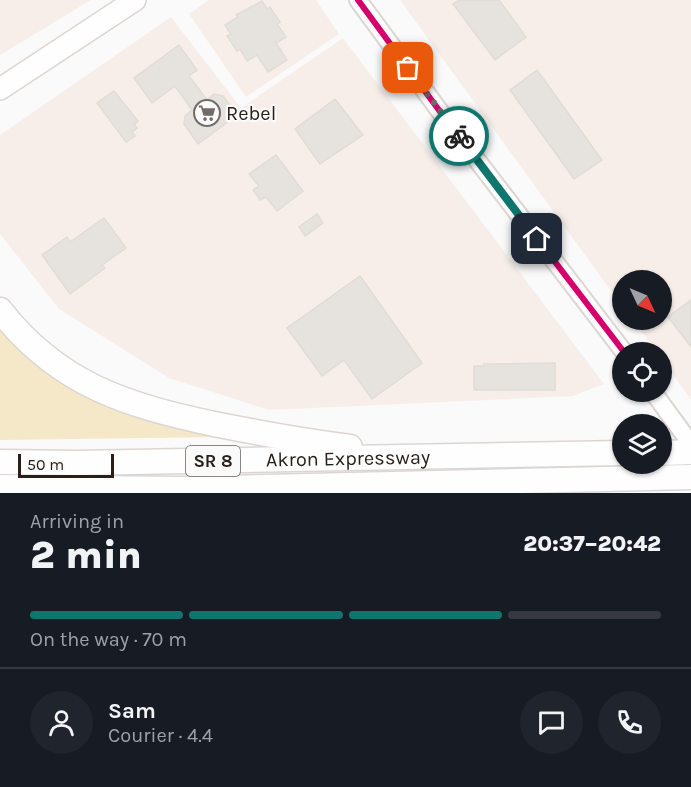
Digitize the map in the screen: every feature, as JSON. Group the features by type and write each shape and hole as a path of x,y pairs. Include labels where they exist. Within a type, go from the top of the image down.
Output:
{"highway":[{"path":"0,310 28,344 58,367 105,393 144,408 244,431 426,457"},
{"path":"672,453 691,452"},
{"name":"Akron Expressway","path":"0,462 77,463 612,453"},
{"name":"Akron Expressway","path":"0,487 62,491 691,477"}],"main road":[{"path":"0,89 135,0"}],"street":[{"path":"358,0 616,342"},
{"path":"660,402 691,444"}],"shaded area":[{"path":"0,0 91,0 0,55"},
{"path":"209,0 316,0 339,34 246,97 189,14"},
{"path":"400,0 691,0 691,400 672,373 672,342 650,342 640,330 672,330 672,270 612,270 612,292"},
{"path":"171,17 241,108 343,38 604,384 573,396 269,410 169,378 59,309 0,234 0,135"},
{"path":"0,326 24,353 221,437 0,440"}],"building":[{"path":"459,0 499,0 526,37 495,60 453,4"},
{"path":"262,1 267,9 270,7 280,22 277,24 286,37 276,43 287,60 268,72 257,55 247,61 240,49 237,51 227,36 231,34 225,25 238,17 236,15"},
{"path":"179,45 197,70 189,76 207,100 214,94 223,96 237,115 198,144 184,124 185,116 192,110 175,86 152,103 134,78"},
{"path":"537,70 602,160 574,179 510,90"},
{"path":"114,91 138,121 134,124 137,128 132,132 135,136 126,142 97,103"},
{"path":"335,99 363,135 320,164 295,129"},
{"path":"276,155 303,191 277,211 266,197 260,200 253,190 259,186 249,174"},
{"path":"317,214 323,223 305,236 299,227"},
{"path":"104,218 126,248 102,265 105,268 70,294 42,255 67,237 70,242"},
{"path":"360,276 422,363 372,399 344,360 322,376 287,328"},
{"path":"691,300 691,347 672,322 672,314"},
{"path":"555,363 555,390 474,390 474,366"}],"cycle path":[{"path":"358,0 444,117 616,342"}],"way so far":[{"path":"408,68 459,136"}],"place":[{"name":"Rebel","path":"207,113"}],"route":[{"path":"459,136 537,239"}]}
